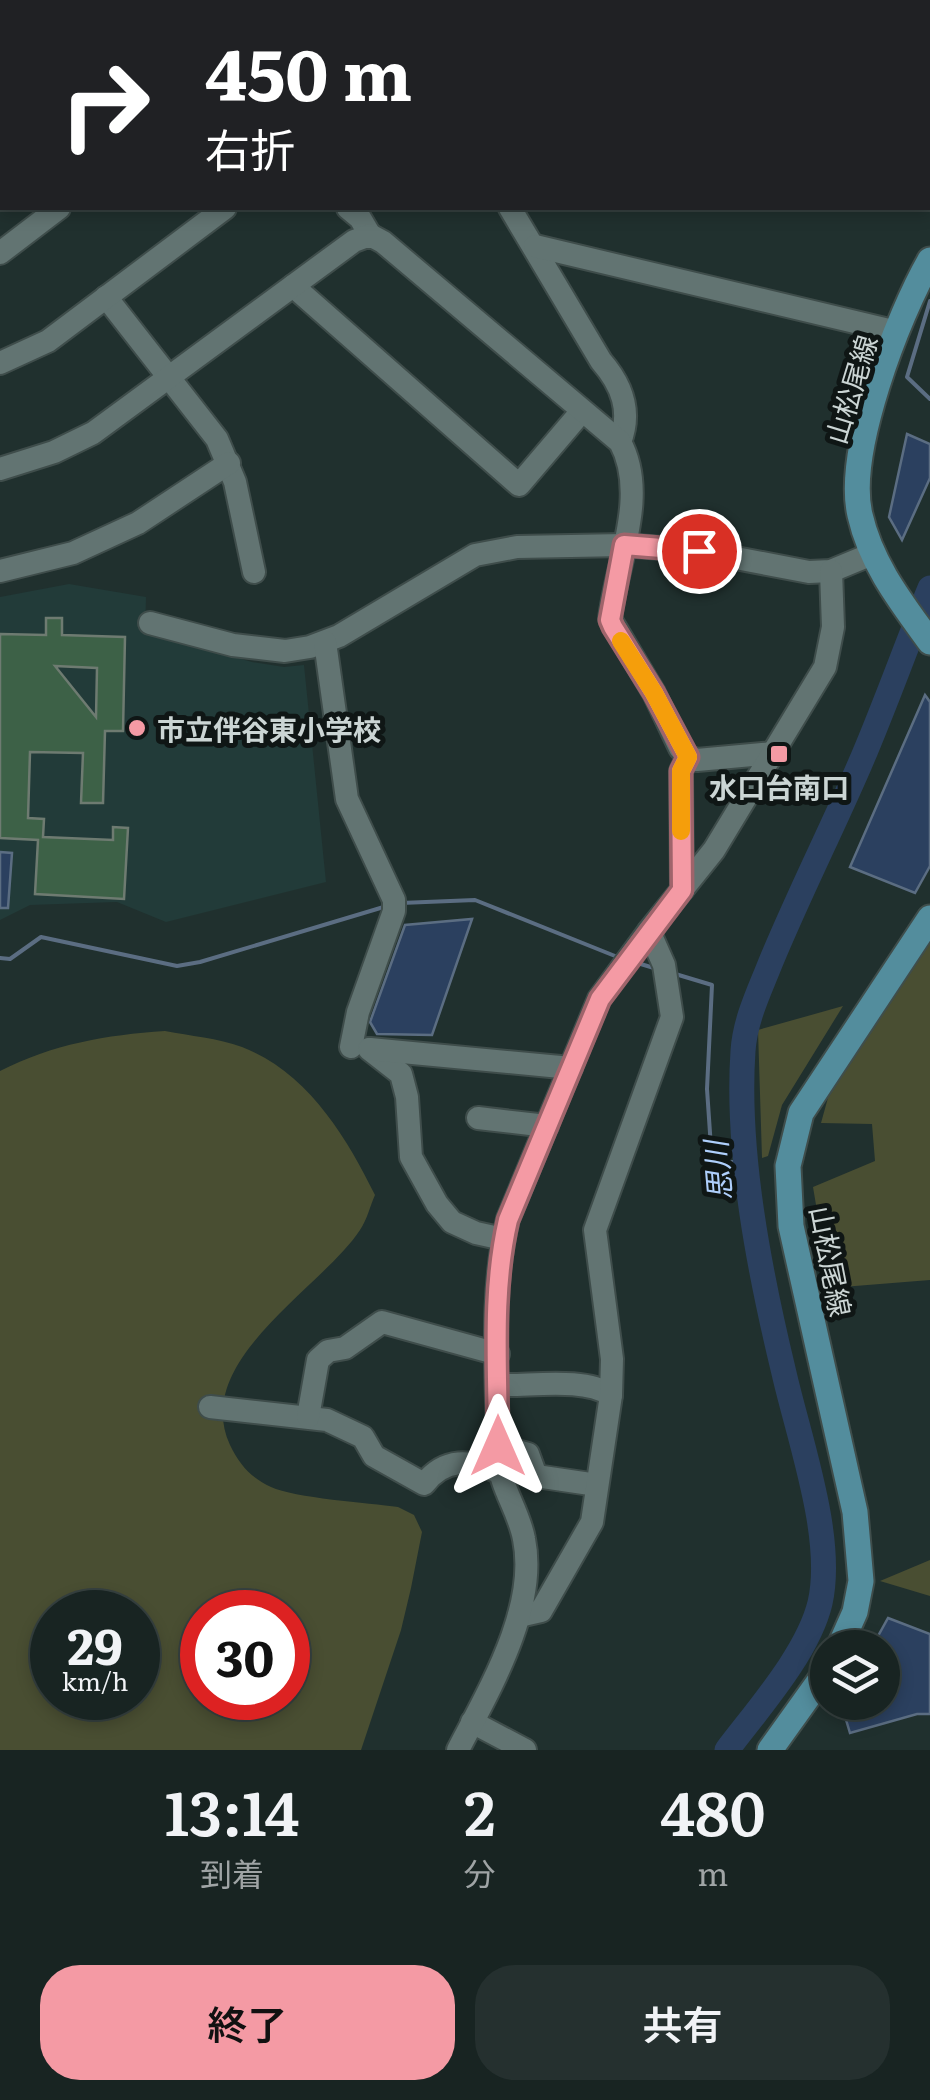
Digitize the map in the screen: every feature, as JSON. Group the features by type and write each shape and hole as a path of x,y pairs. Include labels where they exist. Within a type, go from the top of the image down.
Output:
{"main road":[{"name":"山松尾線","path":"929,641 872,554 859,512 858,454 898,332 930,260"},
{"name":"山松尾線","path":"847,1630 861,1581 856,1512 790,1226 788,1166 800,1113 930,918"},
{"path":"770,1750 810,1694"}],"street":[{"path":"0,253 57,210"},
{"path":"0,363 48,341 222,210"},
{"path":"350,210 370,235 384,242 620,442 625,452 630,494 610,620 688,757 697,760 751,752 774,753"},
{"path":"511,210 615,377 626,414 620,442"},
{"path":"0,469 54,452 93,432 354,241 370,235"},
{"path":"534,246 898,332"},
{"path":"293,286 519,485 582,411"},
{"path":"106,297 217,440 230,463 254,572"},
{"path":"0,571 73,553 138,523 230,463"},
{"path":"150,622 262,650 298,650 325,642 475,555 516,547 624,545 699,551 809,572 831,571 872,554"},
{"path":"458,1750 514,1634 528,1570 525,1541 499,1472 498,1273 508,1220 600,999 648,931 714,850 825,668 833,626 831,571"},
{"path":"325,642 348,799 394,906 358,1012 352,1047"},
{"path":"682,890 681,771 688,757"},
{"path":"519,1616 541,1611 592,1522 611,1395 612,1358 595,1230 672,1017 664,972 648,931"},
{"path":"352,1047 571,1068"},
{"path":"352,1047 401,1074 407,1097 411,1156 436,1204 452,1222 503,1239"},
{"path":"478,1118 547,1126"},
{"path":"308,1417 318,1360 328,1350 346,1348 382,1322 498,1354"},
{"path":"498,1385 580,1384 598,1387 611,1395"},
{"path":"210,1407 308,1417 349,1428 363,1437 374,1456 424,1484 441,1468 457,1462 469,1461 499,1472"},
{"path":"498,1446 528,1454 536,1476 597,1485"},
{"path":"472,1722 526,1750"}],"shaded area":[{"name":"市立伴谷東小学校","path":"69,584 146,597 145,633 252,662 284,667 304,665 326,882 166,922 117,902 30,905 0,920 0,597"}],"green space":[{"path":"930,938 930,1280 830,1288 813,1187 875,1161 872,1124 821,1123 834,1076"},
{"path":"843,1006 782,1105 768,1156 762,1158 758,1030"},
{"path":"165,1031 233,1044 265,1058 286,1072 322,1108 375,1195 362,1226 342,1253 266,1328 244,1356 228,1384 223,1414 234,1452 246,1470 264,1483 296,1494 398,1507 414,1515 422,1532 401,1630 361,1750 0,1750 0,1071 60,1048 101,1038"},
{"path":"930,1560 930,1596 880,1581"}],"water":[{"path":"907,434 930,444 930,478 902,540 889,517"},
{"path":"925,695 930,702 930,866 915,893 850,867"},
{"path":"0,852 12,853 8,908 0,908"},
{"path":"472,919 432,1035 377,1034 370,1022 405,925"},
{"path":"888,1618 930,1634 930,1714 900,1719 900,1630 881,1630"},
{"path":"846,1720 896,1720 850,1733"}],"building":[{"path":"46,618 62,618 62,635 125,637 123,731 105,731 103,803 81,803 83,753 30,752 28,818 44,819 43,837 113,840 113,827 128,828 124,899 35,894 38,840 0,838 0,634 46,635","holes":["55,666 97,668 96,717"]}],"waterway":[{"path":"930,301 907,377 930,399"},
{"name":"思川","path":"727,1750 781,1680 805,1641 820,1603 823,1577 823,1549 813,1488 775,1335 752,1213 743,1130 744,1040 770,964 860,764 930,588"},
{"path":"401,903 475,900 620,958"},
{"path":"0,958 10,959 41,937 177,966 387,906"},
{"path":"634,962 654,968"},
{"path":"672,973 712,985 707,1089 715,1162"},
{"path":"732,1162 748,1161"}],"slow traffic":[{"path":"621,641 688,757 681,771 681,831"}],"place":[{"name":"市立伴谷東小学校","path":"137,728"},
{"name":"水口台南口","path":"779,754"}],"route":[{"path":"498,1446 498,1290 508,1220 600,999 682,890 681,771 688,757 610,620 624,545 699,551"}]}
